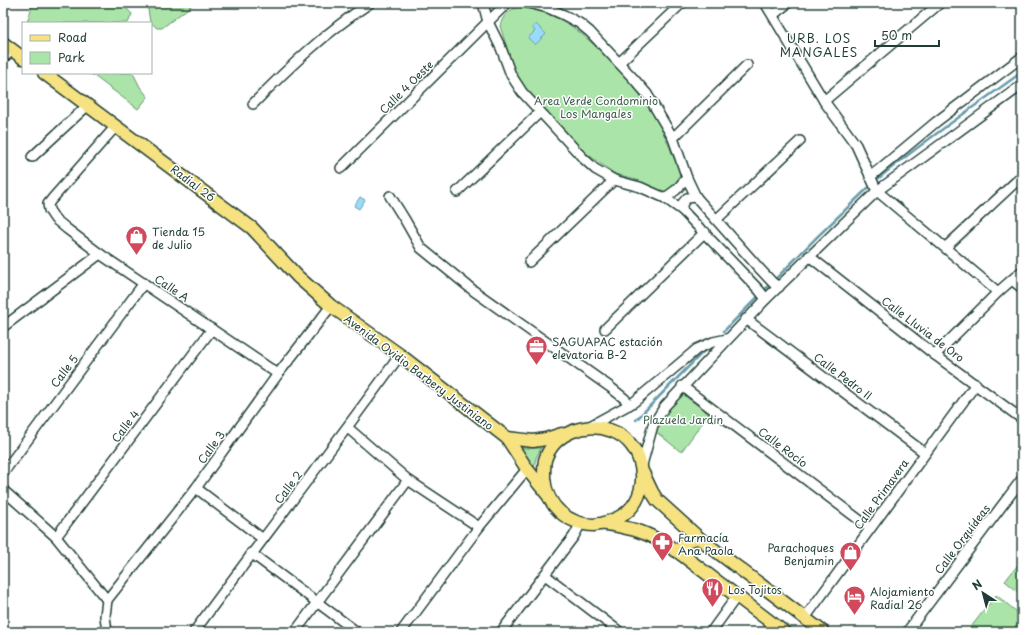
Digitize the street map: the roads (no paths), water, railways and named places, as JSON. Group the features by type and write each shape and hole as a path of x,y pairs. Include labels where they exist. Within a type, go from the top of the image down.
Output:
{"main road":[{"path":"6,50 22,58"},
{"name":"Radial 26","path":"45,74 252,228 298,276 331,306"},
{"name":"Avenida Ovidio Barbery Justiniano","path":"331,306 400,355 507,438 527,469 547,494"},
{"path":"507,438 533,441 546,439 590,426 604,427 617,432 628,441 637,452 642,468 657,500 699,538 823,632"},
{"path":"570,432 559,439 551,447 545,460 544,482 547,494 553,504 561,513 570,519 592,525 618,519 629,511 638,497 642,485 642,468"},
{"path":"604,523 637,531 663,543 681,554 784,632"},
{"path":"681,554 681,548 685,542 691,539 699,538"}],"street":[{"path":"253,104 295,62 326,35 348,17 370,3"},
{"path":"483,3 488,22 501,48 511,75 522,92 583,158 595,169 614,180 640,187 665,198 682,210 705,232 762,295"},
{"name":"Calle 4 Oeste","path":"341,168 507,3"},
{"path":"529,3 551,5 590,32 647,94 673,138 687,178 696,197 774,283"},
{"path":"619,63 682,3"},
{"path":"765,3 824,101 856,145 877,191 946,247 998,292"},
{"path":"773,15 788,3"},
{"path":"824,101 940,3"},
{"path":"870,177 936,122 1022,57"},
{"path":"673,138 747,65"},
{"path":"642,468 653,425 664,406 746,319 762,295 774,283 810,256 877,191 1022,85"},
{"path":"32,157 88,105"},
{"path":"457,192 540,112"},
{"name":"Calle A","path":"116,126 48,204 49,210 55,218 100,254 278,374"},
{"path":"717,219 800,141"},
{"path":"946,247 1022,176"},
{"path":"665,198 676,190 687,178"},
{"path":"529,262 614,180"},
{"path":"390,196 421,248 474,291 610,387 625,399 629,406"},
{"path":"682,210 682,204 687,198 696,197"},
{"path":"605,329 705,232"},
{"path":"3,327 100,254"},
{"name":"Calle Lluvia de Oro","path":"810,256 935,355 1022,419"},
{"path":"935,355 998,292 1022,271"},
{"path":"1012,280 1022,288"},
{"name":"Calle 5","path":"3,473 144,283"},
{"name":"Calle 3","path":"107,600 196,488 278,374 331,306"},
{"name":"Calle Pedro II","path":"746,319 925,453"},
{"name":"Calle 4","path":"56,537 212,329"},
{"path":"590,426 629,406 697,349 713,342 727,339"},
{"name":"Calle 2","path":"194,632 251,553 348,428 400,355"},
{"name":"Calle Primavera","path":"805,618 976,384"},
{"name":"Calle Rocío","path":"682,386 870,528"},
{"path":"348,428 408,480 479,527"},
{"path":"401,632 479,527 527,469"},
{"name":"Calle Orquídeas","path":"907,632 1022,479"},
{"path":"295,632 408,480"},
{"path":"196,488 263,539"},
{"path":"3,490 56,537 107,600 105,616 107,632"},
{"path":"501,632 574,536 581,523"},
{"path":"251,553 316,603 357,632"},
{"path":"545,575 608,628 620,632"},
{"path":"711,632 736,596"}],"water":[{"path":"536,24 546,34 535,45 528,38 535,31 532,27"},
{"path":"360,197 365,200 359,209 354,206"}],"waterway":[{"path":"879,178 932,137 1022,72"},
{"path":"724,331 868,188"},
{"path":"636,420 702,353"}],"place":[{"name":"Tienda 15 de Julio","path":"137,256"},
{"name":"SAGUAPAC estación elevatoria B-2","path":"537,366"},
{"name":"Farmacía Ana Paola","path":"663,562"},
{"name":"Parachoques Benjamin","path":"850,572"},
{"name":"Los Tojitos","path":"712,608"},
{"name":"Alojamiento Radial 26","path":"855,616"}],"district":[{"name":"URB. LOS MANGALES","path":"819,45"}],"park label":[{"name":"Area Verde Condominio Los Mangales","path":"596,106"},
{"name":"Plazuela Jardin","path":"683,419"}]}
